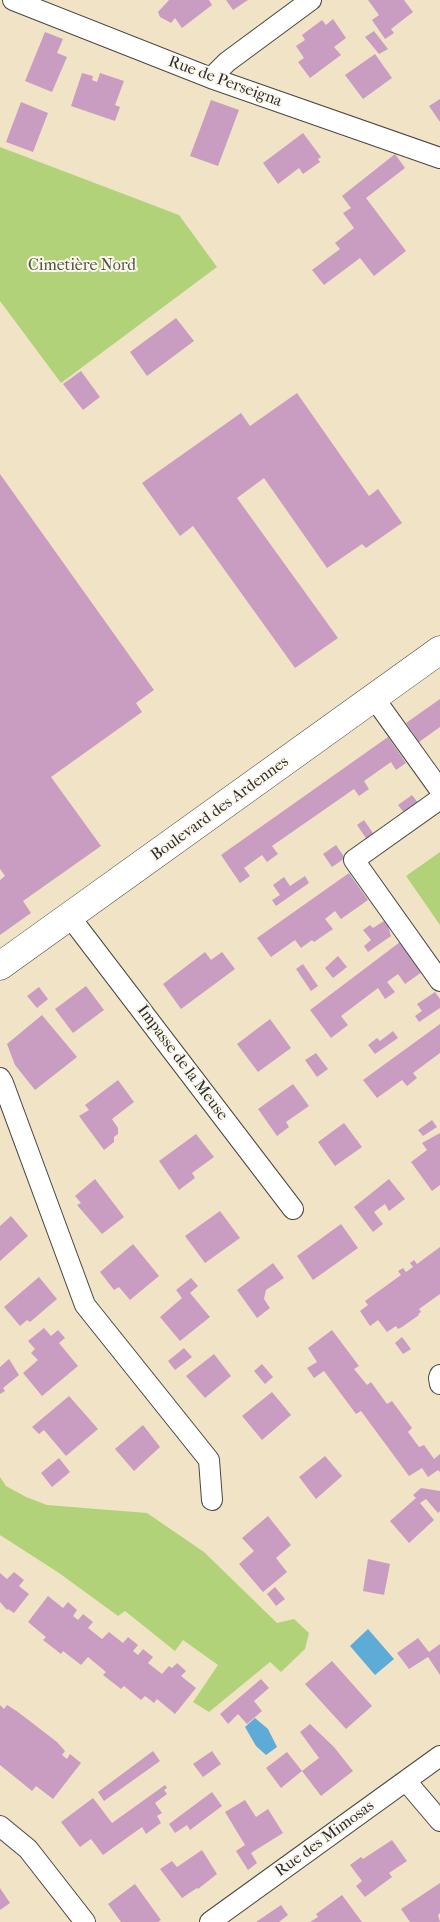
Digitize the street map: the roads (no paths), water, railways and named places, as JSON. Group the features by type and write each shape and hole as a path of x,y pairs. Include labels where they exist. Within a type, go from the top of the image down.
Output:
{"main road":[{"name":"Boulevard des Ardennes","path":"0,966 440,650"}],"street":[{"name":"Rue de Perseigna","path":"13,0 211,78 440,158"},
{"path":"211,78 227,62 311,0"},
{"path":"374,698 440,790"},
{"path":"440,799 354,860 440,981"},
{"name":"Impasse de la Meuse","path":"70,916 294,1209"},
{"path":"0,1078 85,1306 209,1460 212,1500"},
{"path":"440,1375 440,1384"},
{"name":"Rue des Mimosas","path":"210,1922 440,1756"},
{"path":"406,1781 440,1821"},
{"path":"0,1826 28,1849 85,1922"}],"water":[{"path":"368,1629 394,1659 375,1675 350,1646"},
{"path":"255,1718 268,1729 277,1747 266,1755 256,1746 245,1727"}],"park label":[{"name":"Cimetière Nord","path":"82,266"}]}
